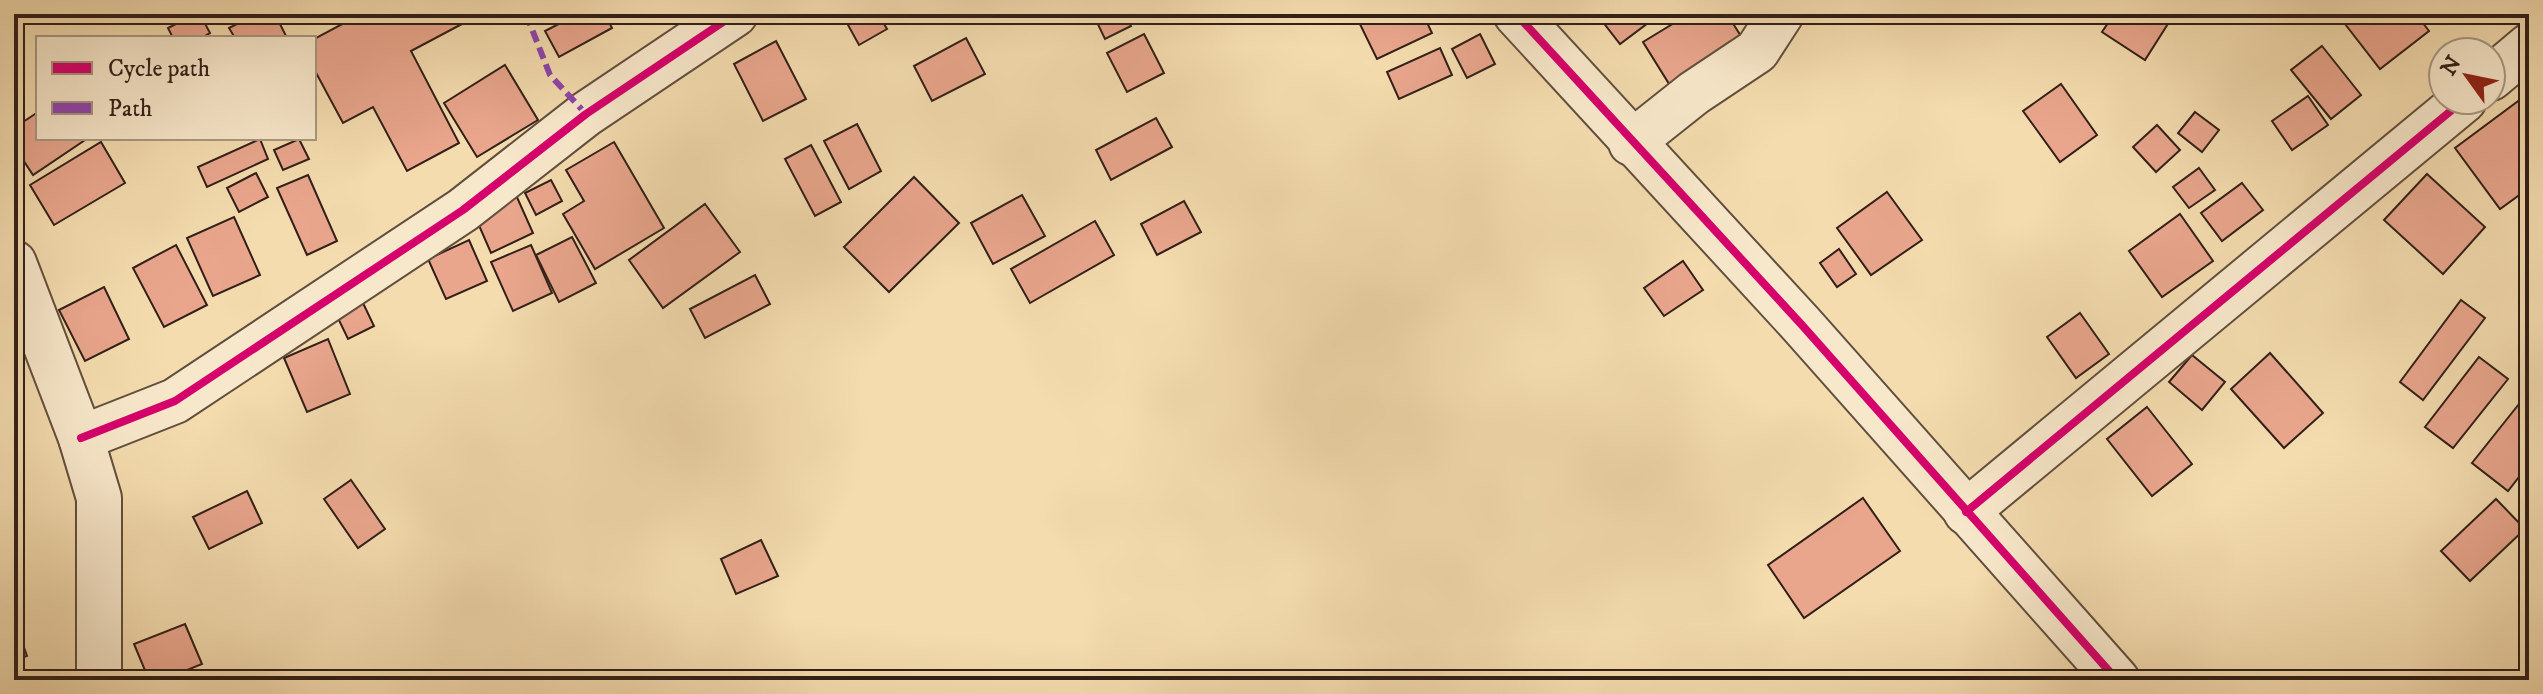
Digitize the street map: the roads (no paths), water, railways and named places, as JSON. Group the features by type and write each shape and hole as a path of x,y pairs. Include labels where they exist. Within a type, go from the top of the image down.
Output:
{"street":[{"path":"81,438 175,401 463,210 586,114 735,14"},
{"path":"1516,14 1631,143 1801,324 2117,680"},
{"path":"1631,143 1694,93 1757,51 1781,14"},
{"path":"2507,65 2529,46"},
{"path":"1966,512 2445,116"},
{"path":"14,263 81,438 99,498 99,680"}]}
